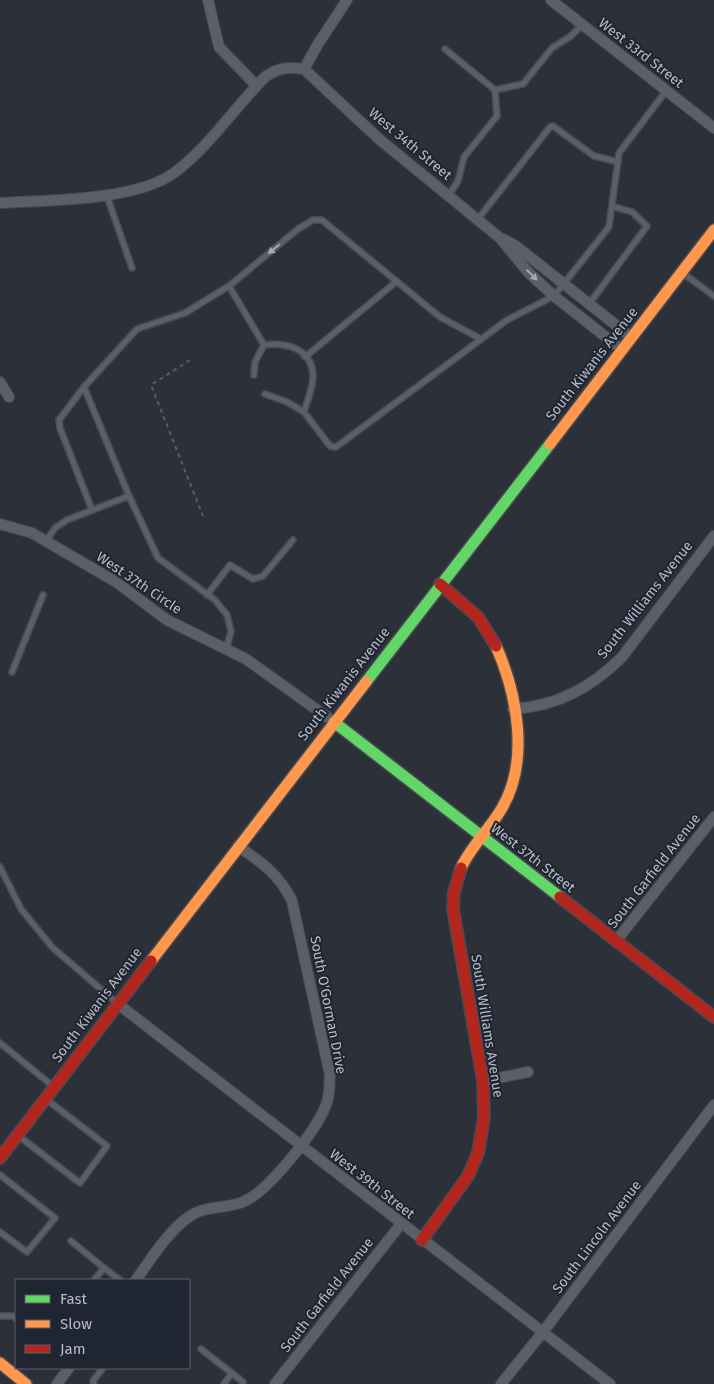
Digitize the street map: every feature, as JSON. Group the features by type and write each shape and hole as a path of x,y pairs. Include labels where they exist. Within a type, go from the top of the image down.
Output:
{"main road":[{"name":"South Kiwanis Avenue","path":"0,1158 238,846 714,230"},
{"name":"South Williams Avenue","path":"422,1240 474,1164 484,1131 486,1107 453,909 455,881 461,865 503,807 516,773 518,739 508,674 493,639 481,620 440,584"},
{"name":"West 37th Street","path":"334,722 714,1017"},
{"path":"0,1363 26,1384"}],"street":[{"path":"208,0 219,47 256,85"},
{"path":"0,203 107,196 146,186 172,175 209,142 256,85 276,69 288,67 304,70 318,44 347,0"},
{"name":"West 33rd Street","path":"553,1 714,128"},
{"name":"West 34th Street","path":"304,70 379,139 450,195 500,238 528,272 554,296 622,349"},
{"name":"West 34th Street","path":"500,238 516,246 631,337"},
{"path":"0,382 9,397"},
{"name":"West 37th Circle","path":"0,524 32,533 116,582 166,620 246,659 334,722"},
{"name":"South Williams Avenue","path":"513,709 533,708 570,696 606,673 622,657 714,536"},
{"name":"South Garfield Avenue","path":"616,941 714,817"},
{"name":"South O'Gorman Drive","path":"137,1279 172,1234 191,1216 245,1202 263,1189 301,1146 321,1117 327,1102 330,1075 296,913 286,887 278,877 238,846"},
{"name":"West 39th Street","path":"118,1004 610,1384"},
{"path":"482,1081 528,1072"},
{"name":"South Lincoln Avenue","path":"501,1384 543,1332 714,1105"},
{"name":"South Garfield Avenue","path":"275,1384 401,1224"},
{"path":"57,1384 68,1369"}],"lane":[{"path":"496,90 523,84 552,48 571,36 582,25"},
{"path":"445,49 496,90 497,116 464,158 458,181 450,195"},
{"path":"265,394 287,402 304,412 330,446 336,447 507,320 554,296 609,226 618,162 622,147 666,90"},
{"path":"478,219 550,127 553,126 594,156 618,162"},
{"path":"107,196 132,268"},
{"path":"589,304 647,226 632,212 612,206"},
{"path":"92,510 60,428 59,420 84,387 137,329 185,314 228,286 313,220 322,220 440,317 482,339"},
{"path":"682,272 714,296"},
{"path":"305,357 397,281"},
{"path":"228,286 264,345"},
{"path":"264,345 286,344 300,351 310,362 313,378 304,412"},
{"path":"254,375 255,362 264,345"},
{"path":"84,387 129,496 158,558 207,595 227,615 231,631 226,650"},
{"path":"46,541 55,528 67,520 129,496"},
{"path":"207,595 230,565 253,580 263,576 293,540"},
{"path":"12,672 44,595"},
{"path":"0,867 21,909 53,948 118,1004"},
{"path":"0,1043 54,1087"},
{"path":"17,1135 80,1183 107,1146 45,1099"},
{"path":"0,1175 55,1218 27,1252 0,1232"},
{"path":"72,1241 119,1279"},
{"path":"95,1279 104,1268"},
{"path":"0,1316 15,1318"},
{"path":"201,1349 243,1382"},
{"path":"94,1384 93,1381 102,1369"},
{"path":"224,1384 232,1373"}],"path":[{"path":"190,360 151,384 203,516"}],"traffic: fast":[{"path":"366,682 550,444"},
{"path":"334,722 560,897"}],"traffic: slow":[{"path":"550,444 714,230"},
{"path":"461,868 470,852 502,808 511,789 516,769 518,748 515,706 510,685 496,646"},
{"path":"151,961 366,682"},
{"path":"0,1363 26,1384"}],"traffic: jam":[{"path":"440,584 478,617 496,646"},
{"path":"422,1240 468,1176 478,1153 484,1118 483,1081 453,909 454,892 461,868"},
{"path":"560,897 714,1017"},
{"path":"0,1158 151,961"}]}
